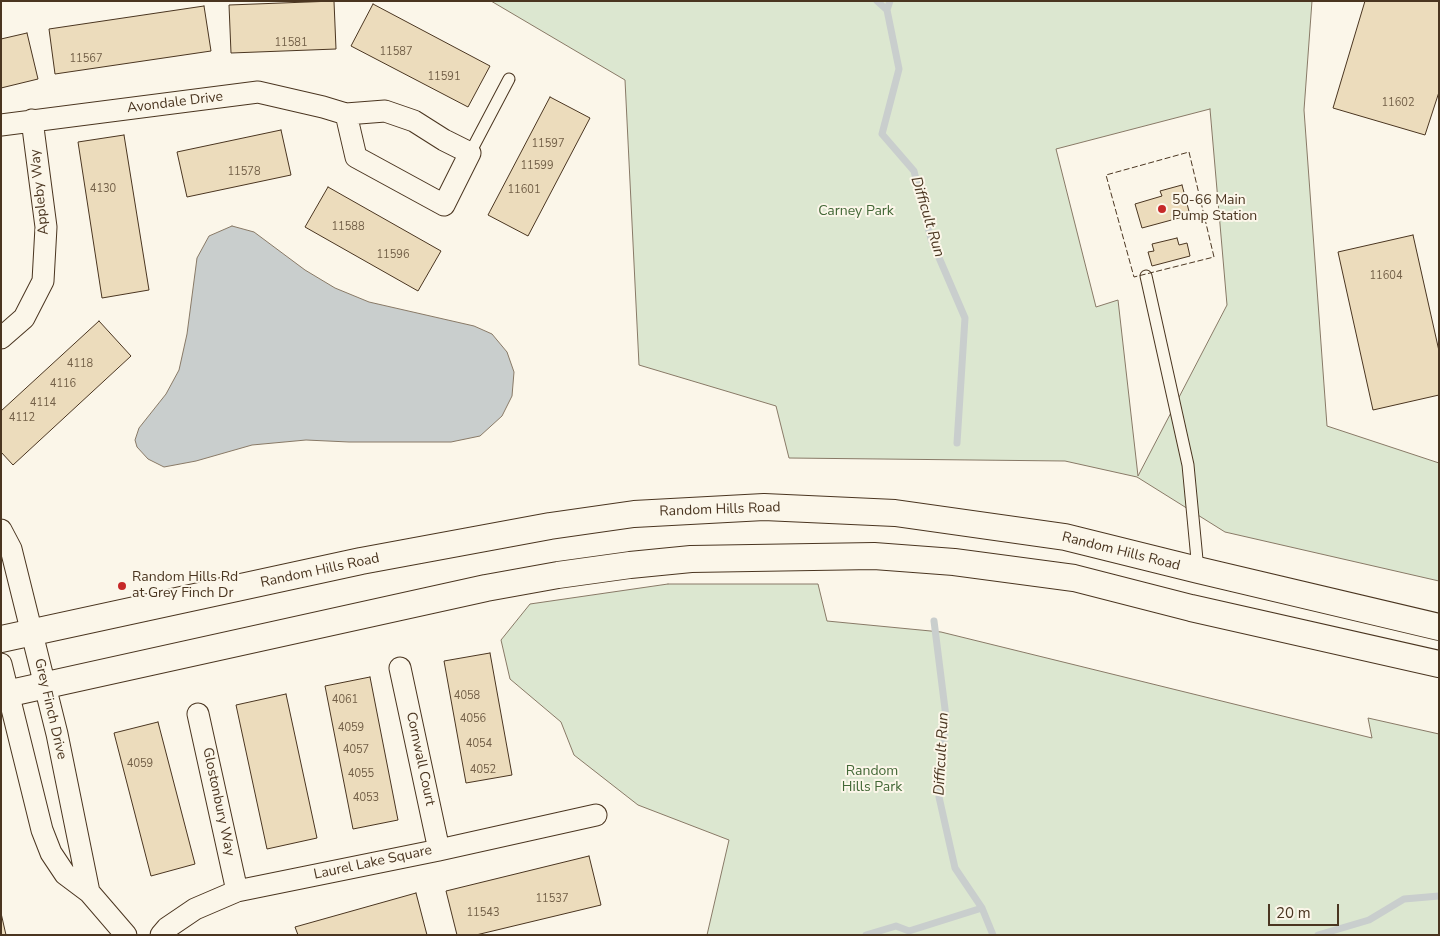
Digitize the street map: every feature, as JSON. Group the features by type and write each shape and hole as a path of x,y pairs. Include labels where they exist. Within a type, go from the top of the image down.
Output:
{"street":[{"name":"Avondale Drive","path":"1,125 258,92 346,114 385,111 414,121 444,140 470,153"},
{"path":"346,114 356,157 444,205 470,153"},
{"name":"Appleby Way","path":"1,338 24,318 43,281 46,227 32,120"},
{"name":"Random Hills Road","path":"1,640 361,561 550,526 634,514 764,507 895,513 1065,537 1439,626"},
{"name":"Grey Finch Drive","path":"1,530 11,549 57,734 89,892"},
{"path":"5,694 408,605 558,575 691,559 874,556 954,562 1074,578 1191,608 1439,664"},
{"name":"Grey Finch Drive","path":"1,664 5,694 42,830 51,853 64,874 89,892 126,935"},
{"name":"Cornwall Court","path":"400,668 440,850"},
{"name":"Glostonbury Way","path":"198,714 237,891"},
{"name":"Laurel Lake Square","path":"161,935 167,928 195,909 237,891 440,850 596,815"}],"lane":[{"path":"470,153 509,79"},
{"path":"1146,276 1188,465 1198,570"}],"green space":[{"name":"Carney Park","path":"491,1 1312,1 1304,110 1327,426 1439,463 1439,581 1225,532 1137,477 1065,461 789,458 776,406 639,365 625,80","holes":["1210,109 1227,305 1138,476 1118,300 1096,307 1056,149"]},
{"name":"Random Hills Park","path":"668,584 818,584 827,621 941,632 1372,738 1368,718 1439,734 1439,935 707,935 729,840 638,805 574,755 561,722 510,679 501,640 530,604"}],"shaded area":[{"path":"232,226 254,232 305,270 335,288 369,302 474,326 492,334 507,352 514,372 512,396 502,416 480,436 451,442 306,440 252,445 196,461 164,467 148,459 137,447 135,440 139,428 166,394 179,370 187,334 197,258 209,236"}],"building":[{"path":"334,1 336,49 231,53 229,5"},
{"path":"1365,1 1439,1 1439,92 1425,135 1333,108"},
{"path":"373,4 490,66 468,107 351,46"},
{"path":"204,6 211,51 55,74 49,29"},
{"path":"27,33 38,79 1,88 1,39"},
{"path":"550,97 590,118 528,236 488,215"},
{"path":"281,130 291,175 187,197 177,152"},
{"path":"124,135 149,290 102,298 78,142"},
{"name":"50-66 Main Pump Station","path":"1182,185 1190,215 1142,228 1135,204 1162,196 1160,191"},
{"path":"328,187 441,251 418,291 305,227"},
{"path":"1413,235 1439,351 1439,395 1373,410 1338,252"},
{"path":"1177,238 1179,245 1187,243 1190,256 1152,266 1148,252 1154,251 1152,244"},
{"path":"99,321 131,356 13,465 1,452 1,411"},
{"path":"490,653 512,775 466,783 444,661"},
{"path":"370,677 398,820 353,829 325,686"},
{"path":"286,694 317,838 267,849 236,705"},
{"path":"158,722 195,864 151,876 114,733"},
{"path":"589,856 601,905 476,935 457,935 446,891"},
{"path":"416,893 427,935 298,935 295,927"},
{"path":"1,913 6,935 1,935"}],"waterway":[{"path":"877,1 887,10"},
{"name":"Difficult Run","path":"890,1 887,10 899,69 882,134 914,171 931,239 965,318 957,443"},
{"name":"Difficult Run","path":"934,621 946,717 939,797 955,868 982,908 993,935"},
{"path":"1318,935 1369,920 1404,899 1439,896"},
{"path":"866,935 896,926 909,931 982,908"}],"fence":[{"path":"1189,152 1214,257 1134,277 1106,175 1189,152"}],"place":[{"name":"50-66 Main Pump Station","path":"1162,209"},
{"name":"Random Hills Rd at Grey Finch Dr","path":"122,586"}]}
